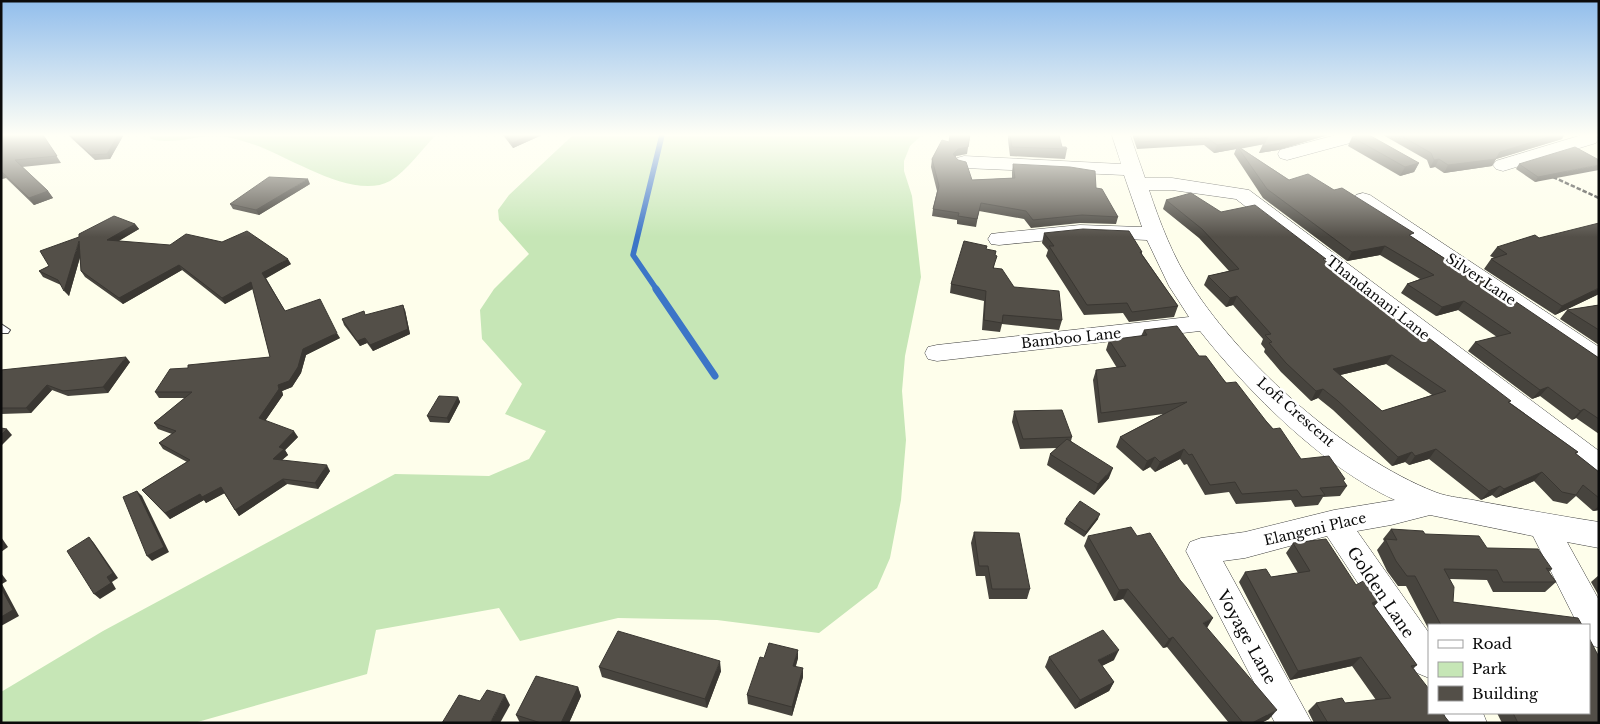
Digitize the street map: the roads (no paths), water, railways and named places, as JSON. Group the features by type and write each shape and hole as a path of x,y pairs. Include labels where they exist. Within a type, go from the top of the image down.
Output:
{"street":[{"name":"Thandanani Lane","path":"1041,169 1134,177 1242,194 1599,466"},
{"name":"Loft Crescent","path":"1131,169 1156,234 1181,287 1204,323 1241,363 1298,417 1378,478 1429,502 1543,526 1599,535"},
{"name":"Silver Lane","path":"1362,199 1599,359"},
{"path":"998,239 1080,231 1156,234"},
{"name":"Bamboo Lane","path":"937,353 1204,323"},
{"name":"Elangeni Place","path":"1201,551 1245,545 1334,522 1391,513 1429,502"},
{"name":"Golden Lane","path":"1334,522 1428,661"},
{"path":"1543,526 1599,633"},
{"name":"Voyage Lane","path":"1201,551 1294,723"}],"waterway":[{"path":"654,169 633,255 657,290"},
{"path":"656,289 715,376"}]}
